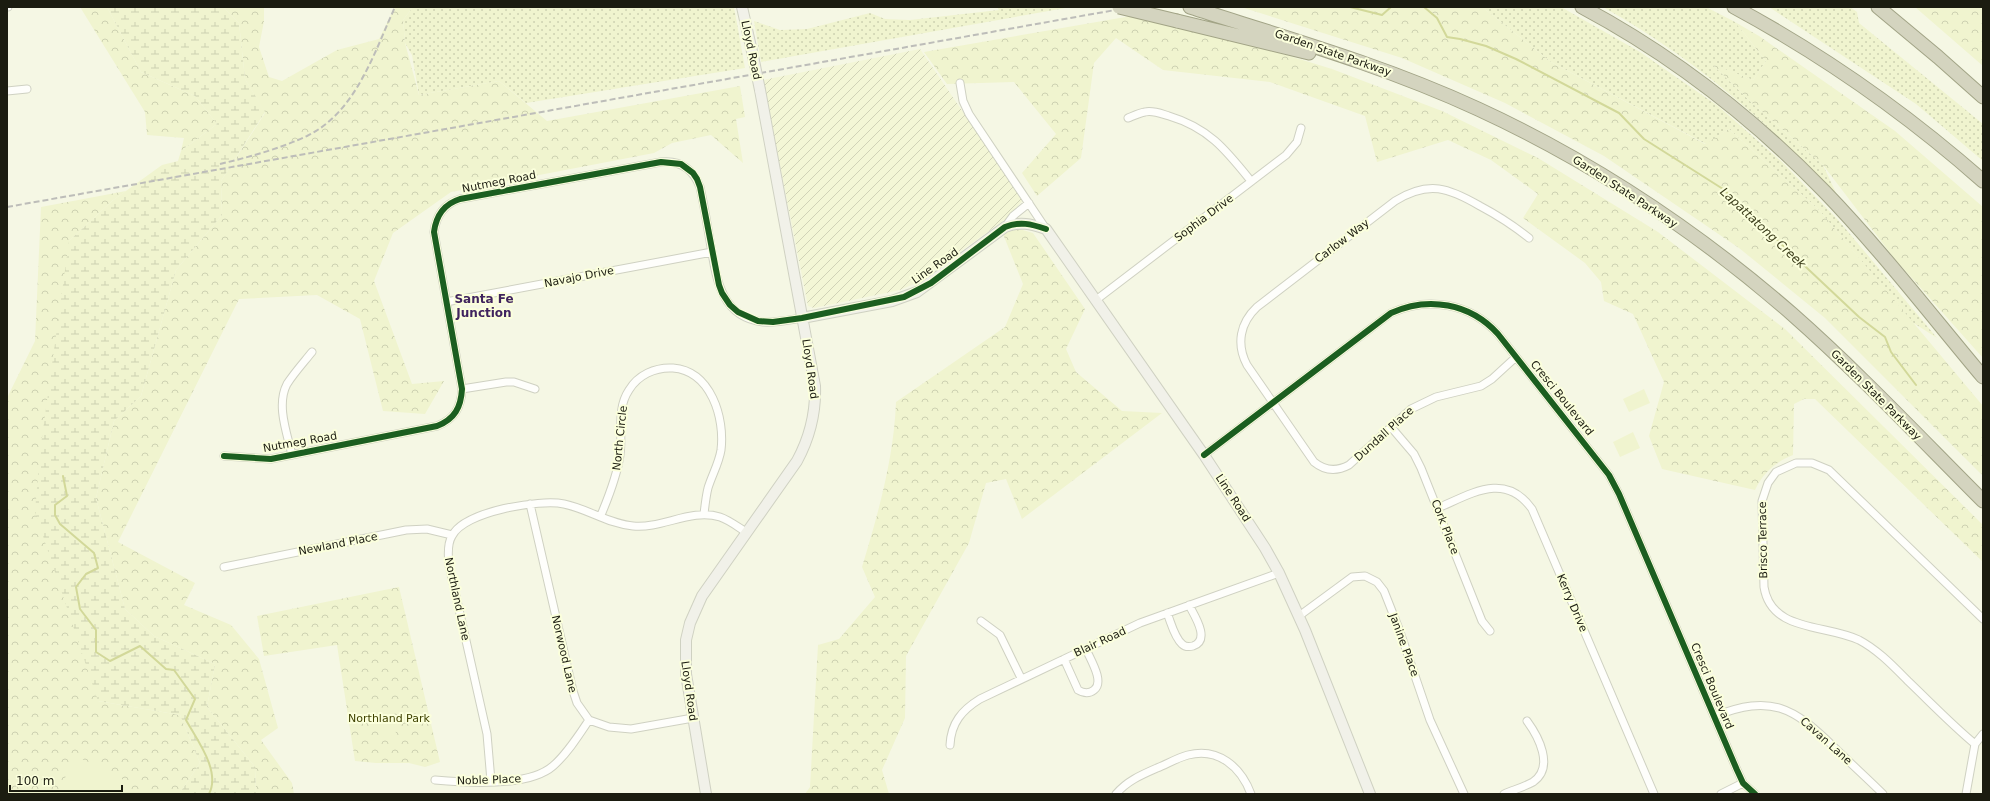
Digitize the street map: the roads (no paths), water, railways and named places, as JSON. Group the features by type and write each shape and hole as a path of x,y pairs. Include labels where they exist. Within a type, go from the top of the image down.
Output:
{"highway":[{"path":"1119,7 1314,54 1366,63"},
{"name":"Garden State Parkway","path":"1190,7 1366,63 1454,98 1526,132 1597,172 1686,231 1750,280 1831,350 1983,501"},
{"path":"1582,7 1656,52 1701,83 1785,153 1861,231 1983,378"},
{"path":"1734,7 1812,53 1865,89 1929,136 1983,181"},
{"path":"1878,7 1983,97"}],"street":[{"name":"Lloyd Road","path":"706,794 693,718 685,656 690,623 702,596 797,461 812,428 815,407 815,386 760,90 742,7"},
{"name":"Line Road","path":"960,83 963,100 969,114 1046,229 1242,511 1279,573 1370,794"},
{"path":"7,91 27,89"},
{"path":"1128,118 1146,112 1154,112 1178,118 1196,126 1220,144 1251,181"},
{"name":"Sophia Drive","path":"1096,300 1292,150 1297,142 1301,128"},
{"name":"Nutmeg Road","path":"224,456 272,459 443,423 454,416 459,408 462,389 434,236 435,224 442,210 448,204 460,199 661,162 676,162 686,167 697,179 700,187 712,252 722,293 738,312 750,319 763,322 802,318"},
{"name":"Carlow Way","path":"1273,402 1247,365 1242,354 1241,334 1247,318 1257,307 1395,201 1418,190 1431,188 1457,193 1490,212 1529,238"},
{"name":"Line Road","path":"1005,227 1013,216 1029,203"},
{"name":"Line Road","path":"802,318 892,301 917,292 1005,227 1014,223 1030,223 1046,229"},
{"name":"Navajo Drive","path":"446,302 712,252"},
{"name":"Cresci Boulevard","path":"1204,455 1382,319 1399,310 1416,305 1445,305 1474,315 1493,328 1609,475 1619,494 1743,783 1755,794"},
{"path":"292,455 282,412 283,394 288,383 312,352"},
{"name":"Dundall Place","path":"1273,402 1314,462 1319,466 1330,470 1337,470 1349,465 1411,409 1426,400 1470,390 1487,382 1516,357"},
{"name":"North Circle","path":"601,516 618,465 621,441 621,411 625,396 640,377 654,371 667,368 683,370 698,378 709,390 715,404 721,433 721,449 708,487 704,514"},
{"path":"462,389 510,382 535,389"},
{"name":"Cork Place","path":"1391,427 1414,454 1438,508 1482,621 1490,632"},
{"name":"Brisco Terrace","path":"1975,744 1875,650 1843,634 1788,620 1775,611 1767,598 1764,587 1762,500 1768,483 1776,472 1796,463 1812,463 1829,470 1983,619"},
{"name":"Kerry Drive","path":"1438,508 1480,490 1492,487 1510,490 1527,502 1532,509 1654,794"},
{"path":"452,535 472,518 530,504 548,503 564,504 622,524 642,527 704,514 726,519 746,532"},
{"name":"Norwood Lane","path":"530,504 572,690 577,703 589,720"},
{"name":"Newland Place","path":"224,567 406,530 427,529 452,535"},
{"name":"Northland Lane","path":"452,535 448,551 448,565 487,734 491,781"},
{"name":"Blair Road","path":"950,745 954,725 964,711 980,698 1140,623 1279,573"},
{"name":"Janine Place","path":"1298,616 1352,577 1365,576 1377,582 1384,591 1433,726 1464,794"},
{"path":"1167,613 1179,640 1187,647 1192,647 1200,642 1201,631 1189,605"},
{"path":"982,621 1000,635 1022,678"},
{"path":"1064,659 1078,690 1088,693 1093,691 1097,687 1098,678 1086,649"},
{"name":"Cavan Lane","path":"1715,716 1738,708 1761,705 1778,707 1794,713 1813,726 1883,794"},
{"path":"589,720 608,728 623,730 693,718"},
{"name":"Noble Place","path":"435,780 462,782 525,780 544,772 560,760 589,720"},
{"path":"1504,794 1533,782 1538,778 1543,767 1544,761 1539,740 1527,721"},
{"path":"1966,794 1975,744 1983,734"},
{"path":"1116,794 1132,779 1188,755 1206,754 1221,758 1234,766 1245,780 1251,794"},
{"path":"1721,794 1743,783"}],"waterway":[{"name":"Lapattatong Creek","path":"1350,7 1382,15 1391,7"},
{"name":"Lapattatong Creek","path":"1424,7 1437,18 1447,37 1486,46 1516,59 1619,113 1644,139 1723,189 1859,317 1885,337 1891,352 1916,385"},
{"path":"63,476 67,496 55,505 55,515 60,524 94,553 98,568 86,574 76,587 80,609 96,630 96,652 110,661 140,646 166,669 174,670 195,699 186,720 201,746 210,766 212,785 209,794"}],"railway":[{"path":"220,164 286,145 307,136 324,125 351,97 362,80 395,7"},
{"path":"7,207 1132,7"}],"district":[{"name":"Santa Fe Junction","path":"484,306"}],"park label":[{"name":"Northland Park","path":"389,718"}]}
